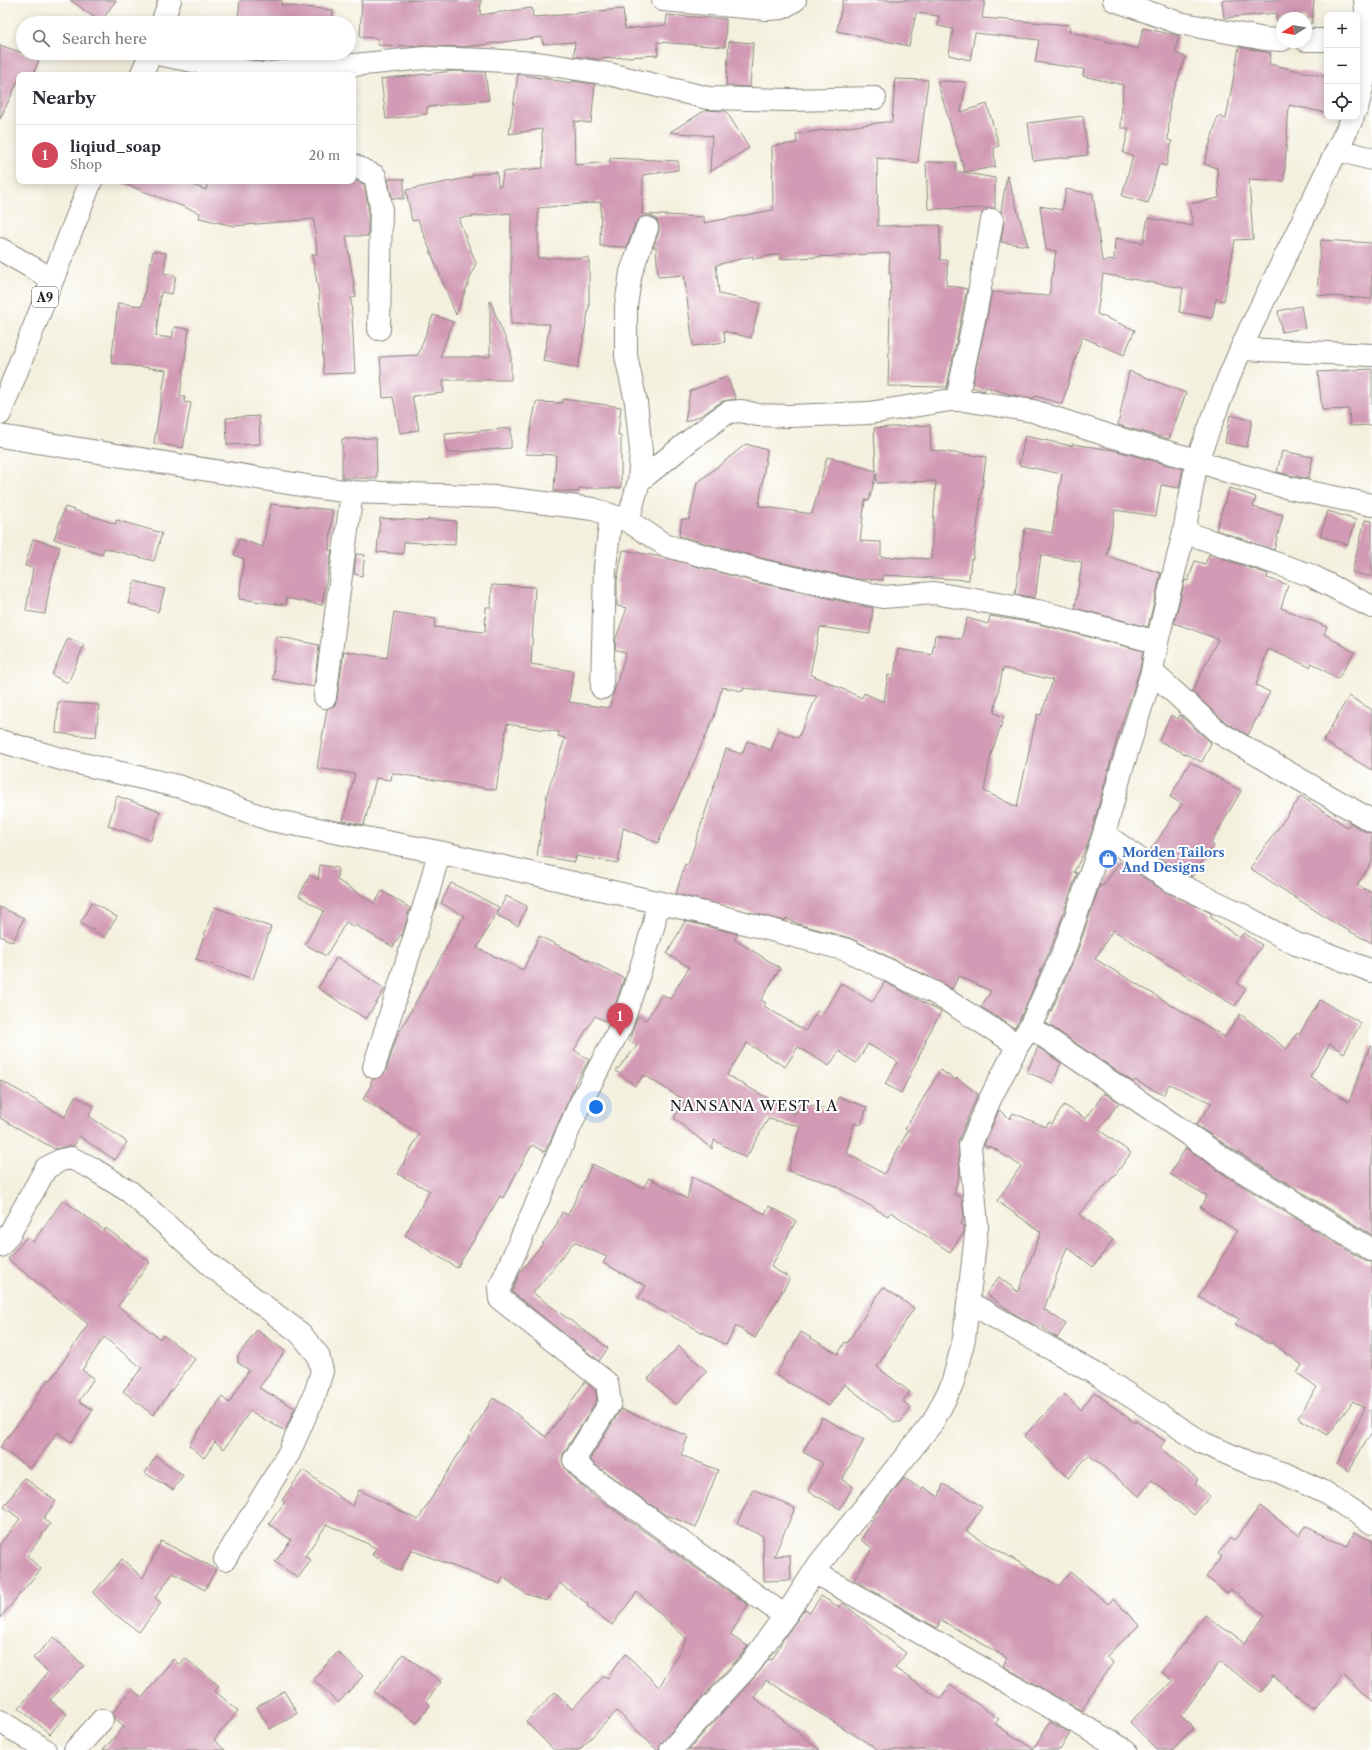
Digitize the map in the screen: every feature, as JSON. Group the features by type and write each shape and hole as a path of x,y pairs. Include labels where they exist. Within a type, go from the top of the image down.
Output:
{"street":[{"path":"164,16 170,0"},
{"path":"663,0 766,10 782,8 795,0"},
{"path":"1114,0 1179,23 1265,40 1276,40"},
{"path":"1360,96 1368,64 1363,43 1366,0"},
{"path":"1312,40 1324,40"},
{"path":"281,72 424,58 479,60 538,63 609,74 708,98 790,100 875,98"},
{"path":"142,72 148,60"},
{"path":"188,60 251,72"},
{"path":"677,1748 751,1663 785,1616 814,1572 933,1422 952,1385 964,1339 977,1226 970,1146 991,1097 1024,1036 1065,948 1104,834 1122,768 1152,672 1157,642 1184,532 1197,460 1229,377 1352,120"},
{"path":"1338,150 1372,159"},
{"path":"356,166 375,176 382,206 379,328"},
{"name":"A9","path":"0,414 90,184"},
{"path":"957,399 976,310 992,220"},
{"path":"602,688 605,567 620,518 638,481 641,452 636,402 626,356 626,306 631,272 647,228"},
{"path":"0,250 52,279"},
{"path":"1242,349 1372,354"},
{"path":"638,481 729,412 741,411 758,415 789,416 869,413 957,399 1033,411 1110,436 1197,460 1226,471 1289,488 1372,505"},
{"path":"0,436 352,492 497,497 593,509 620,518 667,546 762,571 883,597 934,593 1009,606 1077,621 1157,642"},
{"path":"325,697 352,492"},
{"path":"1184,532 1310,575 1372,607"},
{"path":"1152,672 1218,732 1372,821"},
{"path":"0,741 61,759 181,787 271,820 439,852 726,918 848,950 1024,1036 1372,1250"},
{"path":"1104,834 1169,880 1237,912 1296,944 1372,971"},
{"path":"374,1067 429,890 439,852"},
{"path":"657,902 654,924 621,1026 577,1111 499,1289 500,1299 607,1383 610,1403 574,1460 580,1467 587,1474 785,1616"},
{"path":"0,1246 10,1233 46,1168 61,1160 71,1158 90,1167 130,1192 214,1268 300,1333 318,1355 322,1371 316,1391 289,1453 225,1559"},
{"path":"968,1302 1101,1376 1203,1443 1250,1463 1284,1472 1324,1492 1372,1523"},
{"path":"814,1572 1125,1750"},
{"path":"75,1750 102,1720"},
{"path":"0,1721 45,1750"}],"building":[{"path":"70,0 116,0 105,16 93,16"},
{"path":"240,0 282,0 281,5 333,10 333,16 238,16"},
{"path":"362,0 481,0 480,15 532,8 533,17 623,9 625,29 666,25 667,15 726,19 725,47 657,42 658,55 597,59 574,56 575,42 543,44 542,37 465,47 378,45 378,38 360,37"},
{"path":"843,0 985,0 982,18 1070,25 1069,32 1138,49 1143,28 1179,36 1175,53 1186,57 1170,100 1168,140 1172,141 1166,166 1159,164 1148,203 1122,196 1133,156 1123,153 1129,128 1121,128 1123,85 1083,76 1084,69 1035,62 1039,40 975,33 970,60 949,55 953,29 938,26 939,16 916,13 909,46 837,31"},
{"path":"1222,0 1314,0 1312,23 1312,12 1276,12 1224,18"},
{"path":"729,41 753,43 750,87 726,86"},
{"path":"0,45 16,51 16,60 39,60 34,72 16,72 16,85 0,119"},
{"path":"1239,47 1271,53 1269,64 1324,76 1324,112 1289,105 1284,181 1249,179 1253,239 1235,240 1224,301 1216,299 1212,318 1179,312 1183,288 1103,274 1097,314 1135,330 1124,355 1082,337 1062,404 1035,396 1034,398 1012,395 986,387 984,391 972,387 992,292 1049,296 1056,251 1046,250 1040,206 1062,210 1066,189 1093,194 1102,261 1114,260 1115,238 1143,243 1148,218 1193,226 1189,204 1219,198 1217,168 1204,164 1218,116 1226,119"},
{"path":"454,71 485,72 489,100 427,107 427,114 386,119 381,79"},
{"path":"518,74 571,83 572,81 595,84 591,123 574,121 575,165 610,162 610,158 678,161 678,170 643,175 642,214 704,217 704,223 773,210 772,146 797,143 796,134 892,122 895,79 928,80 918,163 877,158 878,226 940,225 940,260 948,260 946,285 967,289 947,387 888,386 891,274 889,274 890,253 780,259 780,254 753,259 753,256 716,265 719,294 760,303 751,338 724,331 725,342 693,346 684,275 658,277 656,247 653,247 659,232 657,220 652,216 645,216 639,219 635,224 627,247 600,246 601,202 538,208 538,258 589,258 589,307 578,368 543,361 550,324 511,324 511,213 458,218 476,263 456,315 418,220 412,221 406,190 472,177 472,175 497,172 498,186 501,186 503,172 543,168 542,129 509,134"},
{"path":"937,81 966,82 961,112 987,104 999,146 994,148 995,167 965,172"},
{"path":"706,110 726,111 749,148 710,172 712,136 670,132"},
{"path":"1083,116 1088,155 1033,161 1028,123"},
{"path":"926,162 956,162 956,171 995,178 995,208 928,209"},
{"path":"1007,175 1028,246 1001,242 1004,216 1001,211"},
{"path":"388,179 404,179 404,199 392,198"},
{"path":"356,181 364,184 368,207 368,236 346,236 356,297 351,298 355,373 324,374 319,294 312,254 317,254 314,219 234,226 199,218 200,213 125,184 191,184 206,190 207,184 356,184"},
{"path":"1321,240 1372,243 1372,299 1317,295"},
{"path":"153,251 166,253 164,273 176,276 172,294 161,292 156,336 172,338 174,327 189,329 180,396 185,396 184,402 191,403 183,448 154,443 166,370 111,363 118,303 142,306"},
{"path":"490,301 511,352 511,380 443,380 444,393 412,396 419,430 400,433 393,397 383,398 380,357 418,355 433,315 453,322 440,357 490,357"},
{"path":"1301,306 1305,328 1282,332 1278,311"},
{"path":"1372,369 1372,425 1350,426 1349,409 1322,410 1318,372"},
{"path":"1129,371 1186,393 1169,439 1118,425"},
{"path":"727,377 736,399 723,401 702,415 685,422 690,391"},
{"path":"563,399 621,407 618,435 621,435 621,488 579,488 579,492 554,491 556,455 526,454 536,402 562,403"},
{"path":"1230,415 1252,420 1247,447 1225,443"},
{"path":"259,416 260,444 227,445 226,418"},
{"path":"930,425 931,450 986,457 969,580 883,575 883,580 858,579 765,559 679,536 682,519 689,520 697,483 746,444 767,450 759,506 812,514 827,457 876,471 874,428","holes":["876,474 877,483 936,481 931,559 881,557 881,542 860,541 865,500 869,501"]},
{"path":"511,428 511,448 447,453 445,434"},
{"path":"1025,436 1072,446 1072,444 1113,450 1183,469 1179,488 1161,485 1156,516 1115,510 1107,556 1161,573 1148,627 1075,608 1082,562 1041,555 1035,598 1015,594 1025,528 1052,533 1062,474 1019,465"},
{"path":"376,438 377,478 342,478 342,439"},
{"path":"1282,451 1313,457 1308,479 1277,472"},
{"path":"1229,488 1256,497 1253,507 1283,515 1274,550 1216,530"},
{"path":"271,504 333,510 329,550 332,550 322,605 286,598 286,605 239,599 244,559 234,555 239,539 263,547"},
{"path":"65,507 116,524 116,520 162,533 154,561 104,548 102,555 54,539"},
{"path":"1328,511 1356,520 1348,545 1320,536"},
{"path":"380,518 456,521 455,545 404,542 403,554 377,552"},
{"path":"1365,520 1372,521 1372,577 1352,572"},
{"path":"33,539 60,547 50,583 45,614 26,611 33,568 25,566"},
{"path":"623,550 662,557 759,583 873,608 870,634 820,627 810,674 862,698 864,693 884,702 888,675 894,676 898,649 932,655 935,635 961,639 967,618 988,624 990,616 1035,623 1143,651 1140,669 1117,738 1087,846 1074,872 1077,873 1053,943 1019,1021 1014,1028 981,1007 991,991 959,976 952,989 850,938 798,924 786,918 785,921 676,894 685,864 688,865 726,749 742,754 747,741 771,750 779,730 798,738 817,696 744,688 743,691 722,687 714,717 658,843 623,828 618,863 576,856 575,862 537,856 547,794 565,738 558,736 559,732 507,724 496,790 392,773 391,780 376,778 364,825 343,821 355,774 317,768 327,709 335,705 337,699 344,651 387,658 394,612 436,619 434,627 485,632 486,607 491,607 492,585 535,587 531,664 573,671 569,702 609,708 626,653 615,649 616,638 627,608 617,606 617,580","holes":["1003,668 1053,680 1041,715 1037,714 1017,807 984,791 991,754 1004,717 994,713"]},
{"path":"356,554 365,555 362,576 354,574"},
{"path":"1209,554 1268,574 1267,578 1288,585 1281,608 1327,627 1324,634 1354,652 1338,679 1312,663 1310,667 1268,649 1256,685 1270,692 1248,735 1225,722 1192,692 1218,639 1174,623 1185,580 1188,581 1195,561 1205,564"},
{"path":"135,581 165,589 158,612 128,603"},
{"path":"276,636 319,645 314,687 273,679"},
{"path":"68,638 84,645 68,683 52,675"},
{"path":"1349,696 1372,710 1372,770 1323,741"},
{"path":"58,702 99,705 96,737 56,733"},
{"path":"1171,715 1178,719 1180,715 1211,743 1202,762 1159,741"},
{"path":"1190,762 1241,791 1211,843 1214,845 1192,877 1175,869 1150,851 1182,804 1170,797"},
{"path":"117,796 160,811 151,840 108,826"},
{"path":"1301,796 1347,827 1350,823 1366,832 1372,833 1372,862 1357,885 1372,893 1372,943 1336,924 1250,868"},
{"path":"1120,862 1164,891 1209,912 1212,915 1210,917 1240,938 1244,933 1262,945 1237,983 1246,989 1235,1006 1113,930 1095,959 1225,1037 1240,1014 1287,1049 1297,1033 1299,1035 1320,1000 1361,1023 1344,1053 1330,1044 1310,1077 1349,1102 1370,1046 1372,1046 1372,1235 1240,1154 1196,1125 1212,1103 1169,1084 1163,1095 1135,1080 1133,1082 1046,1023 1077,952 1100,885 1103,886"},
{"path":"320,865 338,868 337,880 375,903 382,891 410,908 402,936 400,935 393,947 355,925 354,927 346,922 326,956 305,944 324,911 299,896 310,875 318,880"},
{"path":"451,883 499,907 477,948 523,970 539,936 624,978 609,1023 595,1016 574,1050 589,1060 574,1085 575,1086 545,1152 532,1145 503,1198 500,1196 457,1268 405,1235 430,1191 398,1174 419,1134 363,1099 372,1084 370,1083 373,1079 382,1076 386,1071 397,1036 464,916 441,903"},
{"path":"506,896 527,906 518,926 497,915"},
{"path":"92,902 117,917 104,937 80,923"},
{"path":"0,907 24,918 13,942 0,936"},
{"path":"214,907 271,927 253,979 196,959"},
{"path":"685,921 738,934 734,939 780,968 761,1000 766,1003 764,1006 805,1031 818,1010 823,1013 841,983 872,1002 885,982 941,1012 925,1041 926,1042 901,1093 885,1084 898,1062 868,1044 856,1063 839,1051 829,1066 798,1047 785,1067 747,1043 727,1075 795,1114 798,1102 835,1111 839,1097 867,1107 861,1125 854,1123 846,1153 884,1174 908,1131 905,1129 940,1070 956,1080 957,1078 978,1094 958,1141 960,1172 954,1194 962,1198 964,1218 961,1224 964,1226 964,1232 950,1252 891,1212 888,1216 832,1184 788,1171 800,1126 768,1119 746,1158 714,1140 712,1149 674,1118 684,1100 644,1075 635,1086 616,1071 637,1046 629,1041 633,1034 631,1034 638,1016 646,1020 662,994 670,999 689,967 667,954"},
{"path":"337,957 385,989 366,1019 318,988"},
{"path":"1038,1047 1061,1063 1053,1083 1027,1072"},
{"path":"0,1080 65,1117 75,1096 94,1106 89,1116 127,1142 115,1160 79,1136 74,1146 55,1149 0,1118"},
{"path":"1104,1093 1119,1102 1099,1130 1131,1153 1115,1175 1079,1214 1113,1240 1093,1267 1067,1247 1044,1309 1066,1324 1057,1338 1039,1325 1038,1327 1010,1311 986,1294 999,1277 1018,1292 1041,1232 997,1201 1021,1166 990,1146 989,1148 984,1145 999,1110 1010,1119 1013,1113 1046,1127 1049,1122 1052,1124 1064,1105 1086,1119"},
{"path":"1186,1148 1226,1176 1365,1261 1372,1262 1372,1432 1348,1471 1337,1464 1365,1408 1353,1401 1328,1435 1298,1418 1317,1387 1297,1373 1302,1365 1271,1342 1270,1344 1235,1325 1239,1319 1199,1297 1237,1231 1200,1207 1207,1196 1170,1174"},
{"path":"592,1164 643,1188 649,1178 687,1199 692,1177 765,1214 769,1206 796,1221 771,1267 790,1278 755,1338 736,1326 726,1345 638,1298 646,1286 603,1263 607,1257 574,1242 533,1293 608,1348 599,1361 512,1292 520,1272 555,1228 562,1212 568,1215"},
{"path":"63,1200 104,1230 106,1228 150,1262 118,1306 160,1339 163,1335 195,1359 153,1415 123,1391 142,1368 104,1337 82,1370 94,1378 79,1401 93,1410 71,1442 58,1432 30,1469 0,1447 28,1410 48,1379 51,1380 88,1324 8,1259 27,1237 33,1242"},
{"path":"883,1287 914,1308 877,1367 910,1392 903,1401 911,1408 901,1422 894,1422 844,1384 829,1406 776,1375 801,1332 838,1354 845,1342 847,1343"},
{"path":"257,1330 285,1351 259,1388 295,1408 285,1431 250,1411 224,1449 215,1442 204,1458 189,1445 222,1397 229,1403 249,1370 238,1363 238,1356"},
{"path":"679,1346 707,1371 676,1405 648,1379"},
{"path":"585,1382 595,1390 597,1400 563,1454 562,1459 565,1468 578,1483 590,1493 748,1605 730,1635 748,1646 662,1742 659,1750 657,1750 617,1711 579,1750 554,1750 526,1722 555,1692 572,1709 604,1676 608,1678 626,1654 659,1687 687,1639 637,1592 612,1625 587,1606 588,1604 559,1583 547,1601 526,1594 503,1577 500,1584 411,1550 400,1571 372,1555 376,1548 327,1524 305,1556 311,1560 298,1578 275,1562 291,1540 269,1524 285,1502 282,1500 303,1470 352,1506 359,1490 418,1520 493,1398 506,1406 546,1437"},
{"path":"1094,1392 1135,1423 1136,1421 1165,1441 1160,1448 1198,1479 1195,1484 1210,1496 1194,1515 1152,1480 1139,1496 1089,1455 1068,1478 1024,1436 1064,1394 1081,1410"},
{"path":"621,1409 688,1436 681,1455 718,1470 696,1527 664,1514 595,1465 590,1459"},
{"path":"822,1417 864,1440 842,1480 853,1486 840,1509 808,1491 823,1463 803,1452"},
{"path":"156,1456 183,1475 173,1490 145,1473"},
{"path":"24,1478 56,1501 43,1519 50,1524 27,1556 41,1569 0,1618 0,1544 20,1519 4,1507"},
{"path":"904,1478 921,1489 923,1487 939,1497 943,1484 966,1496 982,1507 966,1531 1059,1586 1070,1572 1108,1604 1113,1599 1139,1625 1106,1657 1113,1663 1095,1687 1082,1711 1003,1666 1007,1658 941,1620 937,1628 854,1580 872,1548 861,1540 878,1511"},
{"path":"753,1489 795,1508 774,1556 790,1555 791,1580 764,1581 763,1536 737,1524"},
{"path":"1260,1506 1300,1536 1305,1526 1347,1547 1354,1532 1372,1541 1372,1701 1343,1675 1315,1710 1273,1676 1261,1692 1220,1662 1181,1716 1194,1729 1172,1750 1157,1750 1130,1722 1173,1681 1161,1672 1205,1615 1244,1643 1265,1615 1230,1589 1227,1593 1206,1577 1222,1556 1218,1554 1230,1538 1234,1541"},
{"path":"161,1541 216,1569 205,1590 173,1573 155,1598 161,1603 139,1632 112,1612 93,1593 122,1559 143,1578"},
{"path":"821,1596 839,1607 842,1603 906,1653 895,1668 940,1699 950,1685 999,1719 995,1724 1033,1749 1050,1722 1070,1733 1060,1750 879,1750 766,1680 754,1697 820,1750 688,1750 760,1671 769,1659 772,1660 784,1638 805,1609 810,1612"},
{"path":"54,1637 84,1666 50,1700 67,1714 50,1734 19,1708 48,1672 33,1658"},
{"path":"338,1652 363,1676 338,1703 313,1679"},
{"path":"403,1654 441,1682 426,1702 430,1705 417,1723 374,1692"},
{"path":"185,1658 219,1686 215,1691 238,1711 214,1740 225,1750 103,1750 124,1726 114,1718 112,1713 132,1689 142,1698 173,1659 180,1665"},
{"path":"284,1691 297,1713 270,1729 257,1707"}],"place":[{"name":"Morden Tailors And Designs","path":"1108,859"},
{"name":"liqiud_soap","path":"620,1036"}],"district":[{"name":"NANSANA WEST I A","path":"754,1105"}]}
